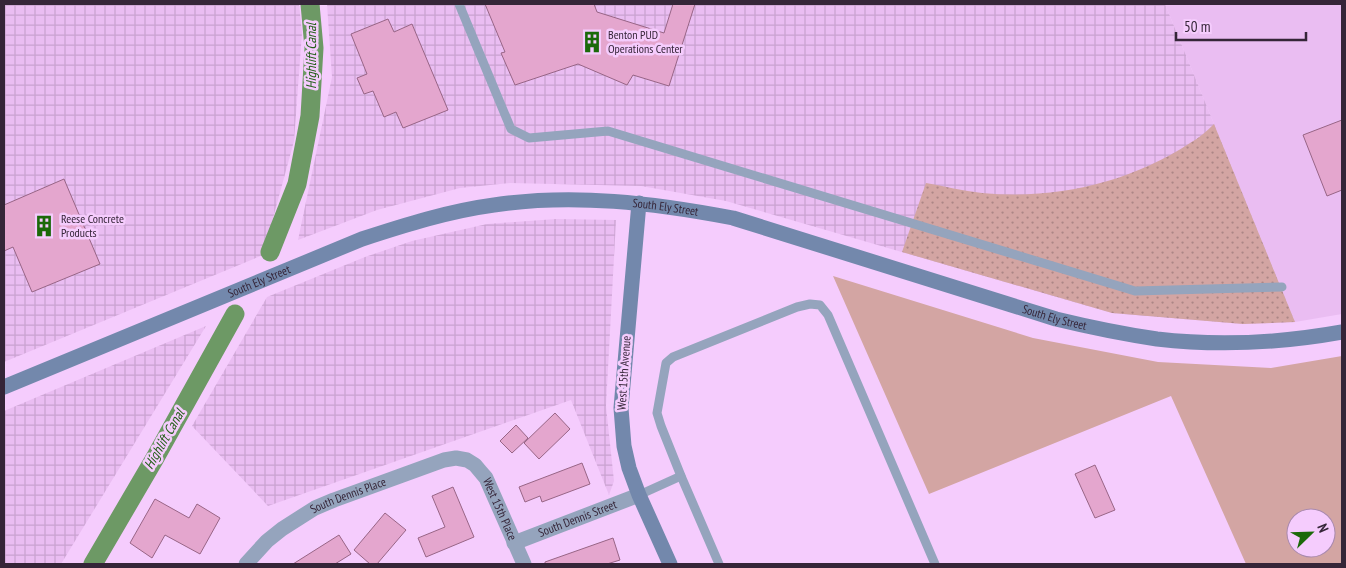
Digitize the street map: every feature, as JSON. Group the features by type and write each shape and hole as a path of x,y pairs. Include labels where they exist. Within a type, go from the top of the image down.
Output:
{"street":[{"name":"South Ely Street","path":"4,387 362,239 408,223 494,205 534,201 583,200 639,203 733,218 1056,319 1099,329 1158,339 1213,343 1271,342 1342,332"},
{"name":"West 15th Avenue","path":"639,203 621,408 624,446 629,468 639,494 670,564"},
{"name":"South Dennis Place","path":"246,564 282,528 316,508 444,460 456,458 467,460"},
{"name":"West 15th Place","path":"467,460 475,465 486,478 524,564"},
{"name":"South Dennis Street","path":"514,542 639,494"}],"lane":[{"path":"458,4 511,129 529,138 608,131 1136,291 1282,287"},
{"path":"719,564 661,426 658,413 666,364 673,357 798,307 810,304 820,305 828,315 935,564"},
{"path":"639,494 681,476"}],"shaded area":[{"path":"4,4 299,4 302,33 294,141 263,255 4,362"},
{"path":"327,4 1165,4 1295,322 1243,324 1112,313 726,201 641,186 510,183 460,188 377,210 298,240 332,77"},
{"path":"1165,4 1342,4 1342,314 1295,322"},
{"path":"1214,124 1295,322 1243,324 1112,313 902,252 926,183 975,192 1009,195 1064,191 1090,186 1142,169 1167,157 1197,139"},
{"path":"556,219 616,220 606,406 614,481 609,495 571,400 268,506 192,426 267,297 365,257 412,241 487,224"},
{"path":"833,276 1033,338 1158,362 1271,368 1342,356 1342,564 1246,564 1171,396 929,494"},
{"path":"206,326 61,564 4,564 4,411"}],"building":[{"name":"Benton PUD Operations Center","path":"485,4 594,4 597,12 664,33 673,4 695,4 669,86 633,75 627,85 578,64 515,85 501,53 505,52"},
{"path":"388,19 394,32 412,24 448,110 403,128 396,112 384,117 373,91 364,94 357,78 367,74 351,34"},
{"path":"1342,120 1342,190 1327,196 1303,135"},
{"name":"Reese Concrete Products","path":"64,179 100,264 32,292 13,247 4,251 4,205"},
{"path":"555,413 570,429 539,459 524,443"},
{"path":"516,425 528,438 512,453 500,441"},
{"path":"582,463 590,484 542,502 540,496 525,502 519,487"},
{"path":"1095,465 1115,510 1095,518 1075,474"},
{"path":"453,487 474,537 426,557 418,538 445,527 432,496"},
{"path":"155,499 189,518 197,504 220,518 200,554 165,535 152,558 130,543"},
{"path":"385,513 406,530 377,564 370,564 354,550"},
{"path":"339,535 351,554 335,564 293,564"},
{"path":"613,538 620,560 607,564 545,564 545,562"}],"waterway":[{"name":"Highlift Canal","path":"270,252 297,184 310,116 314,48 310,4"},
{"name":"Highlift Canal","path":"93,564 155,458 235,314"}],"place":[{"name":"Benton PUD Operations Center","path":"592,42"},
{"name":"Reese Concrete Products","path":"44,226"}]}
